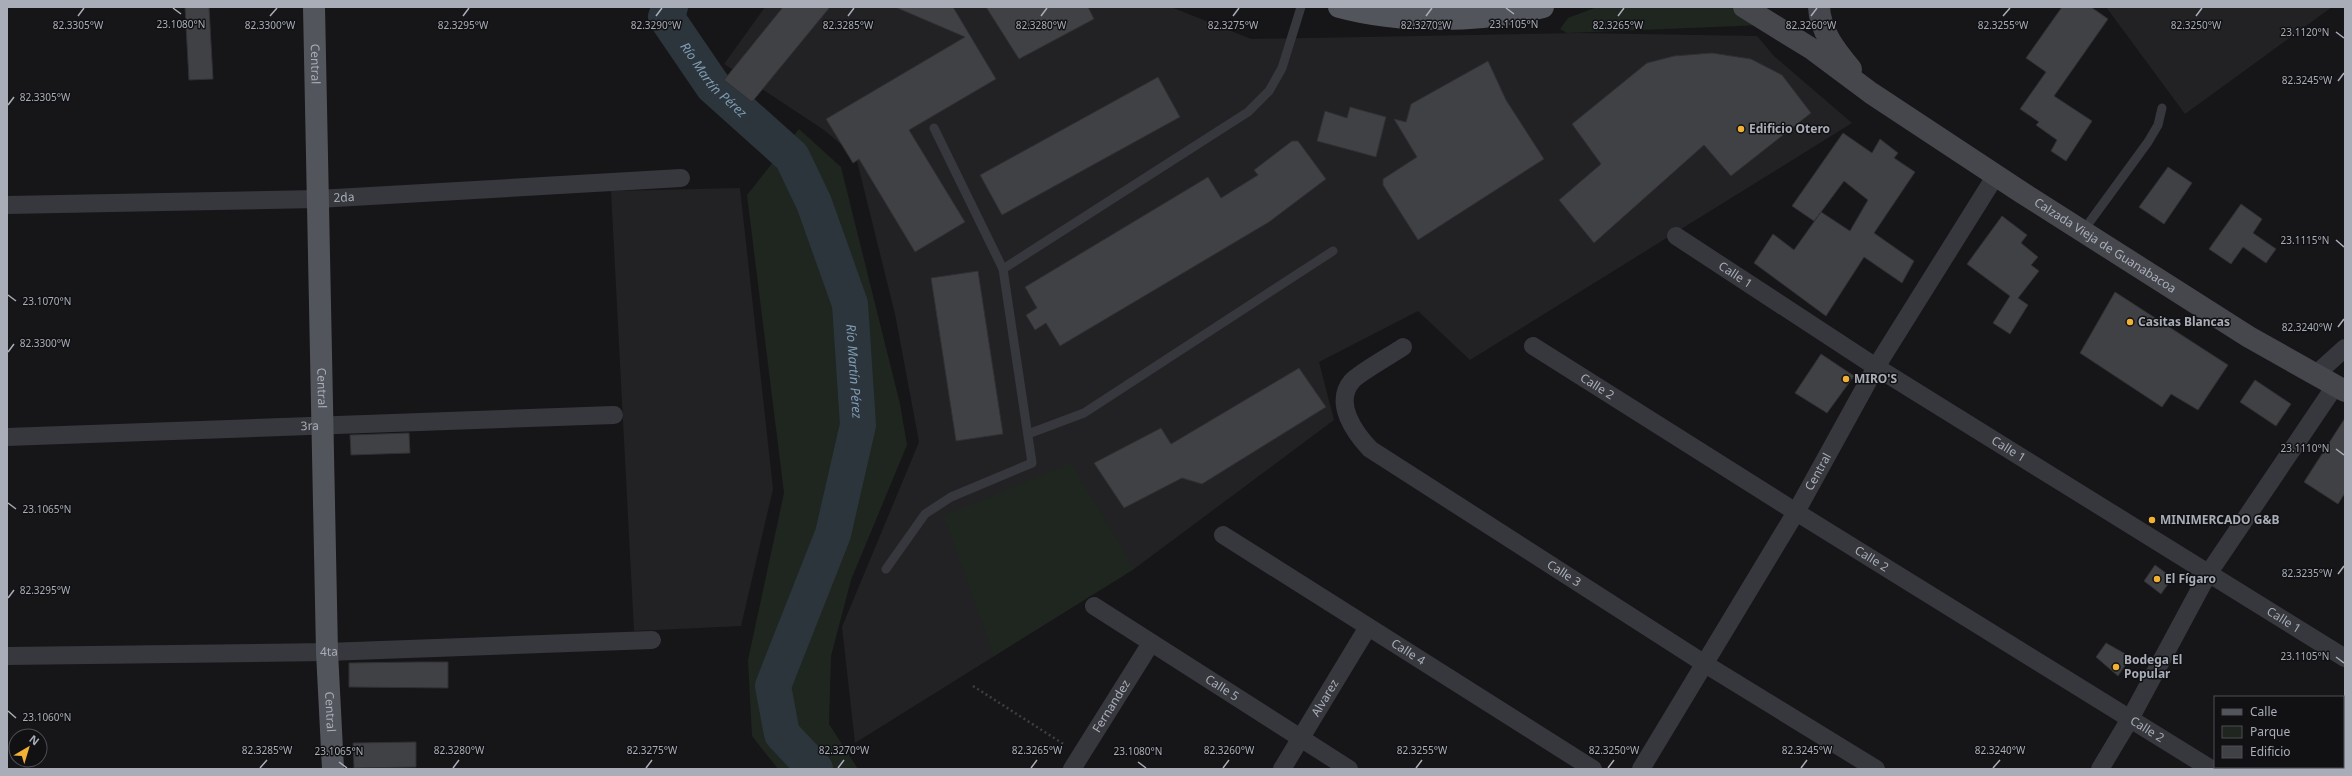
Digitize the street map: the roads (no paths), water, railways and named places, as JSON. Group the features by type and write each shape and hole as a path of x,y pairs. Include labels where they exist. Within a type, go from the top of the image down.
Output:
{"main road":[{"name":"Central","path":"314,7 324,424 327,652 333,769"},
{"path":"1339,7 1388,15 1439,19 1514,14 1544,7"},
{"path":"1744,7 1812,48 1871,92"},
{"path":"1819,7 1820,18 1828,36 1845,62 1871,92"},
{"name":"Calzada Vieja de Guanabacoa","path":"1871,92 1996,175 2249,337 2340,389"}],"street":[{"name":"Central","path":"1641,769 1796,512 1876,366 1996,175"},
{"name":"2da","path":"7,205 318,199 680,178"},
{"name":"Calle 1","path":"1676,236 1876,366 2345,658"},
{"name":"Calle 2","path":"1533,346 1796,512 2211,769"},
{"name":"Calle 3","path":"1404,347 1352,380 1347,392 1347,415 1356,434 1370,449 1705,664 1876,769"},
{"path":"2315,375 2345,348"},
{"path":"2100,769 2130,719 2208,574 2340,389"},
{"name":"3ra","path":"7,437 324,424 614,415"},
{"name":"Calle 4","path":"1223,535 1593,769"},
{"name":"Calle 5","path":"1094,606 1349,769"},
{"name":"Alvarez","path":"1282,769 1368,627"},
{"name":"4ta","path":"7,656 327,652 652,640"},
{"name":"Fernandez","path":"1076,762 1151,643"}],"lane":[{"path":"1003,270 1248,112 1269,91 1282,68 1302,7"},
{"path":"2084,231 2148,142 2158,125 2162,108"},
{"path":"886,569 925,514 951,497 1032,463 1003,270 934,128"},
{"path":"1028,434 1084,413 1333,251"}],"waterway":[{"name":"Río Martín Pérez","path":"670,7 666,17 713,86 792,157 814,203 850,304 858,425 833,534 773,686 782,734 815,769"}],"place":[{"name":"Edificio Otero","path":"1741,129"},
{"name":"Casitas Blancas","path":"2130,322"},
{"name":"MIRO'S","path":"1846,379"},
{"name":"MINIMERCADO G&B","path":"2152,520"},
{"name":"El Fígaro","path":"2157,579"},
{"name":"Bodega El Popular","path":"2116,667"}]}
